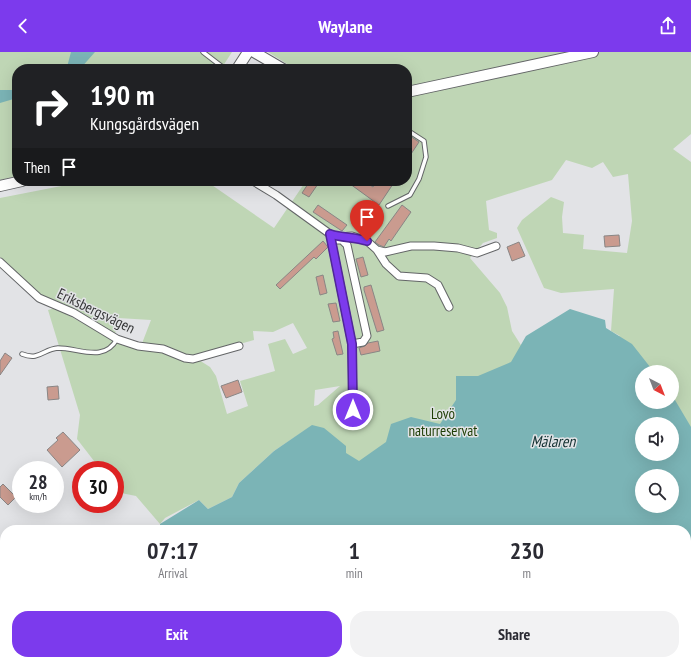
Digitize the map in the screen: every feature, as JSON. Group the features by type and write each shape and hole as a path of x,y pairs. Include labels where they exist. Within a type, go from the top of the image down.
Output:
{"street":[{"path":"240,64 248,52"},
{"path":"254,52 274,64"},
{"path":"412,91 593,52"},
{"path":"0,186 12,183"},
{"path":"261,186 276,195 331,237 342,240 347,245 367,336 362,342 352,344"},
{"path":"331,237 352,236 367,241 377,250 386,264 398,276 427,278 438,285 449,307"},
{"path":"331,237 352,344 353,410"},
{"path":"377,250 385,252 410,246 434,246 458,248 476,253 496,246"},
{"name":"Eriksbergsvägen","path":"0,262 39,298 74,313 117,339 138,346 163,349 185,358 193,359 239,346"}],"lane":[{"path":"203,52 219,64"},
{"path":"388,206 410,195 419,179 426,157 424,141 412,133"},
{"path":"22,354 36,356 57,348 100,352 109,349 117,339"}],"green space":[{"path":"0,52 232,52 224,64 12,64 12,177 0,180"},
{"name":"Lovö naturreservat","path":"268,52 691,52 691,134 673,149 691,162 691,525 220,525 304,431 274,451 239,483 232,497 208,509 199,500 165,518 160,524 136,496 124,494 124,461 94,461 77,439 80,415 48,310 55,308 116,341 137,350 155,350 199,360 210,367 216,376 227,414 248,406 240,381 275,371 268,344 285,339 293,354 307,348 293,323 273,332 253,331 254,340 197,356 183,356 141,346 151,320 118,318 115,335 41,296 0,257 0,198 61,186 213,186 274,228 303,186 412,186 412,64 287,64","holes":["566,160 592,168 603,162 613,177 628,174 632,221 627,253 583,249 584,235 563,233 562,217 564,202 551,197 522,220 517,228 544,288 561,293 614,289 611,331 620,336 531,361 512,331 507,307 500,293 470,258 483,243 497,238 497,233 489,230 486,201 552,180","340,386 318,405 314,406 315,390"]}],"water":[{"path":"71,52 95,52 84,64 68,64"},
{"path":"0,90 12,90 12,99 0,103"},
{"name":"Mälaren","path":"570,309 605,320 606,328 632,344 648,365 635,365 635,409 679,409 679,407 691,427 691,525 160,525 199,500 208,509 232,497 239,483 274,451 312,425 324,428 346,446 346,453 359,461 386,442 391,424 411,417 440,424 456,400 456,376 478,376 511,362 526,336"}],"building":[{"path":"412,137 419,142 412,152"},
{"path":"307,186 317,186 309,197 302,193"},
{"path":"353,186 392,186 379,205"},
{"path":"318,205 347,225 342,231 313,212"},
{"path":"402,205 411,212 391,241 389,239 384,247 379,245 375,242"},
{"path":"619,235 620,246 605,247 604,236"},
{"path":"323,241 328,247 316,259 314,257 280,289 276,285"},
{"path":"519,242 525,256 512,261 507,247"},
{"path":"363,257 368,275 361,277 356,259"},
{"path":"323,275 327,293 320,295 316,277"},
{"path":"371,285 384,330 377,332 364,290 364,287"},
{"path":"336,303 340,321 333,322 328,304"},
{"path":"338,331 343,354 337,355 332,339 334,338 333,332"},
{"path":"378,341 380,351 361,355 359,348 368,343"},
{"path":"5,353 12,358 0,375 0,361"},
{"path":"238,380 242,392 226,398 221,386"},
{"path":"58,386 59,399 48,400 47,387"},
{"path":"63,432 80,450 64,465 64,461 57,461 47,450 58,440 56,438"},
{"path":"3,484 12,493 12,501 8,505 0,497 0,487"}],"route":[{"path":"353,410 352,344 330,234 339,237 352,236 367,241"}]}
